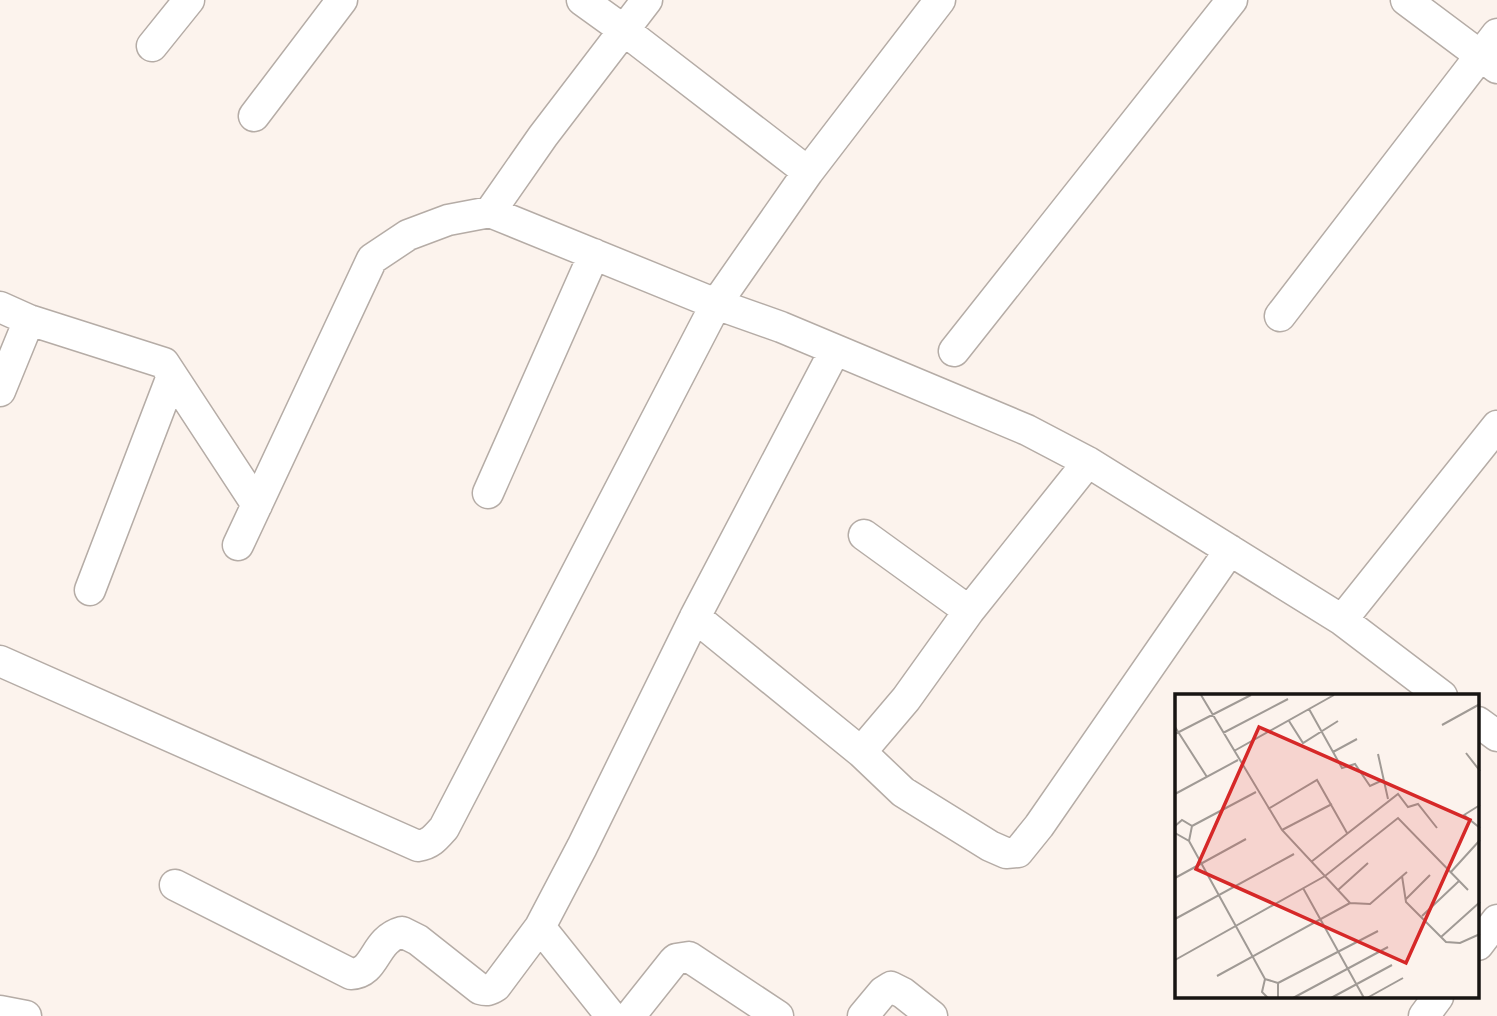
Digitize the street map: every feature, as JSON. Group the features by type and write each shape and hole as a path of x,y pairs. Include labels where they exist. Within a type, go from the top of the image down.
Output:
{"street":[{"path":"152,46 189,0"},
{"path":"254,116 342,0"},
{"path":"582,0 808,172"},
{"path":"490,212 543,136 647,0"},
{"path":"0,661 418,846 426,845 444,828 716,304 808,172 940,0"},
{"path":"954,351 1232,0"},
{"path":"1280,316 1492,53 1406,0"},
{"path":"238,545 372,259 408,235 448,220 490,212 716,304 781,327 1027,430 1088,462 1342,620 1438,694"},
{"path":"488,493 594,254"},
{"path":"0,307 29,320 164,363 257,505"},
{"path":"0,391 29,320"},
{"path":"175,886 351,974 360,974 385,940 402,932 418,940 480,989 496,986 540,927 695,617 835,350"},
{"path":"90,590 172,376"},
{"path":"1342,620 1497,426"},
{"path":"861,752 906,699 969,611 1088,462"},
{"path":"864,535 969,611"},
{"path":"695,617 861,752 904,792 990,846 1006,853 1018,852 1039,826 1230,550"},
{"path":"1480,723 1497,736"},
{"path":"1480,942 1497,920"},
{"path":"540,927 611,1016"},
{"path":"630,1016 676,959 689,957 778,1016"},
{"path":"863,1016 883,992 891,987 932,1016"},
{"path":"1423,1016 1437,998"},
{"path":"0,1011 26,1016"}]}
